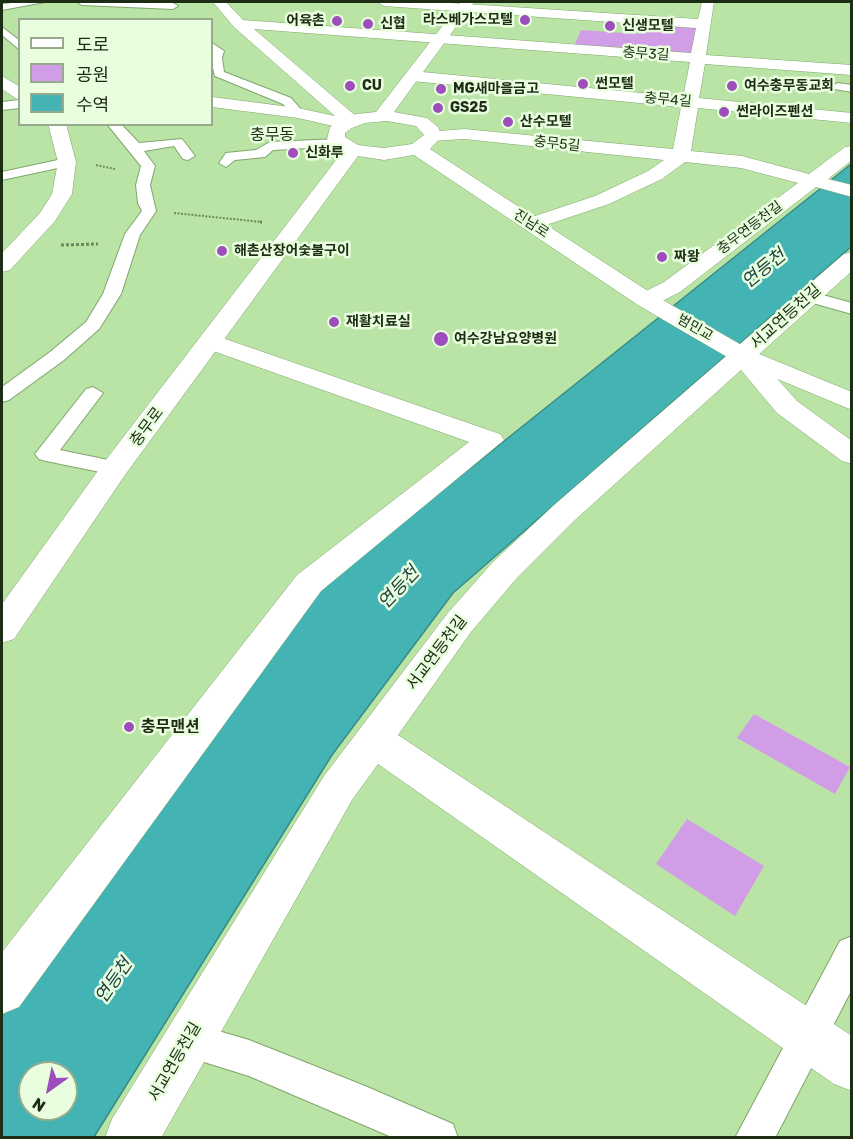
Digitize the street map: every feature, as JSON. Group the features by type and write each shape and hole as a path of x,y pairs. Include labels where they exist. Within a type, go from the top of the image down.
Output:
{"street":[{"path":"219,2 239,24 348,122"},
{"path":"384,2 585,8 704,24"},
{"path":"530,224 602,200 655,175 681,156 708,2"},
{"path":"382,116 465,4"},
{"path":"520,140 585,8"},
{"path":"239,24 254,13"},
{"path":"220,29 239,24 440,38"},
{"name":"충무3길","path":"440,38 852,70"},
{"path":"2,75 18,78"},
{"name":"충무4길","path":"412,76 551,78 691,102 852,118"},
{"path":"2,81 18,94"},
{"path":"213,102 348,122 382,116 421,122 432,131 433,136 431,141 417,149 384,154 346,146"},
{"name":"충무로","path":"2,630 115,468 296,226 346,146 335,135 348,122"},
{"path":"5,259 57,205 65,182 67,162 58,126"},
{"name":"충무5길","path":"433,136 464,135 742,162 852,191"},
{"name":"진남로","path":"417,149 646,300"},
{"name":"충무연등천길","path":"646,300 672,287 852,151"},
{"name":"서교연등천길","path":"131,1137 338,788 459,623 504,571 564,513 852,259"},
{"name":"범민교","path":"646,300 743,356"},
{"path":"2,990 309,583 490,440 211,342"},
{"path":"743,356 852,402"},
{"path":"743,356 786,408 852,455"},
{"path":"373,739 852,1066"}],"lane":[{"path":"2,7 40,2"},
{"path":"82,2 175,4"},
{"path":"171,18 170,10 175,4"},
{"path":"2,30 18,45"},
{"path":"213,47 219,51 216,58 219,74 287,101 298,113"},
{"path":"838,87 852,88"},
{"path":"2,106 18,104"},
{"path":"2,396 57,356 93,324 112,294 133,234 142,225 149,211 143,193 148,166 115,126"},
{"path":"135,148 177,142 188,156"},
{"path":"226,163 231,156 260,154 270,146 346,146"},
{"path":"2,176 67,162"},
{"path":"808,296 852,309"},
{"path":"93,393 46,454 115,468"},
{"path":"754,1137 852,953"},
{"path":"188,1040 249,1058 439,1137"}],"path":[{"path":"67,162 82,162 146,175"},
{"path":"149,211 296,226"},
{"path":"5,259 29,255 39,243 64,246 107,243 133,234"}],"green space":[{"path":"642,21 698,25 693,55 574,46 581,30 637,34"},
{"path":"754,714 850,767 835,794 737,738"},
{"path":"687,819 764,866 735,916 656,864"}],"water":[{"name":"연등천","path":"851,164 851,247 453,593 332,755 94,1137 2,1137 2,1010 315,592"}],"place":[{"name":"라스베가스모텔","path":"525,20"},
{"name":"어육촌","path":"337,21"},
{"name":"신협","path":"368,24"},
{"name":"신생모텔","path":"610,26"},
{"name":"썬모텔","path":"583,84"},
{"name":"CU","path":"350,86"},
{"name":"여수충무동교회","path":"732,86"},
{"name":"MG새마을금고","path":"441,89"},
{"name":"GS25","path":"438,108"},
{"name":"썬라이즈펜션","path":"724,112"},
{"name":"산수모텔","path":"508,122"},
{"name":"신화루","path":"293,153"},
{"name":"해촌산장어숯불구이","path":"222,251"},
{"name":"짜왕","path":"662,257"},
{"name":"재활치료실","path":"334,322"},
{"name":"여수강남요양병원","path":"441,339"},
{"name":"충무맨션","path":"129,727"}],"district":[{"name":"충무동","path":"272,135"}]}
